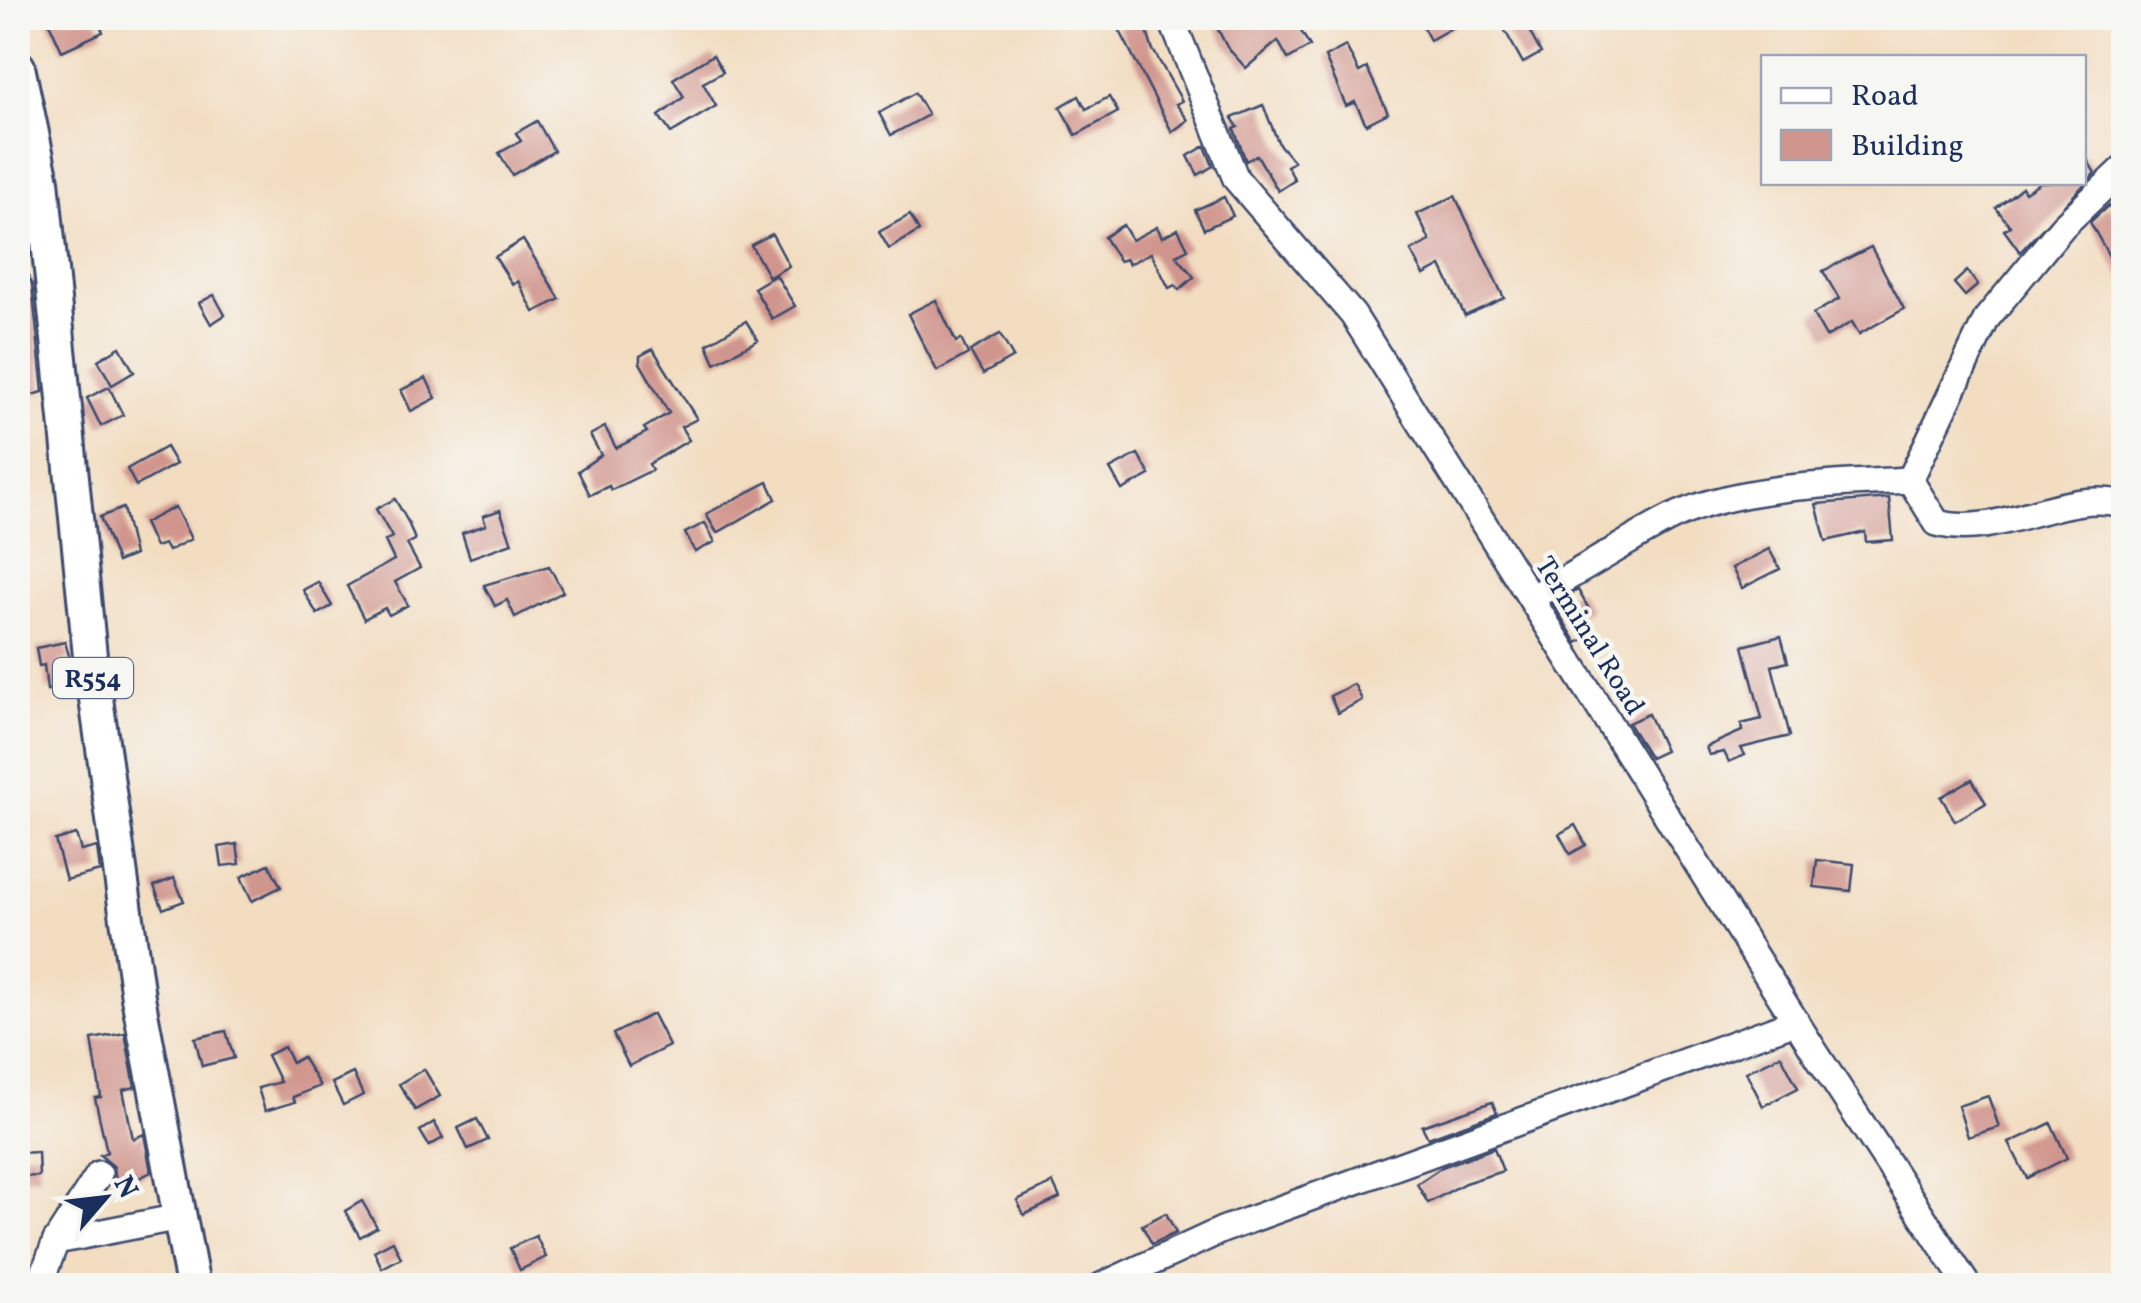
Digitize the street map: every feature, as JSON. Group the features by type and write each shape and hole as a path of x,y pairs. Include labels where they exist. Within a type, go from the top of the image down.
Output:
{"main road":[{"name":"R554","path":"18,67 30,192 138,997 193,1286"}],"street":[{"name":"Terminal Road","path":"1171,18 1236,179 1353,314 1796,1020 1968,1286"},
{"path":"1910,480 1986,318 2063,226 2124,168"},
{"path":"1532,597 1589,569 1676,516 1718,502 1820,484 1910,480"},
{"path":"1910,480 1938,524 1959,529 2076,504 2124,504"},
{"path":"1101,1286 1222,1230 1796,1020"},
{"path":"39,1286 56,1240 99,1174"},
{"path":"56,1240 180,1216"}],"building":[{"path":"47,18 97,18 103,32 62,51"},
{"path":"1143,18 1152,48 1182,101 1176,104 1188,120 1172,132 1118,27"},
{"path":"1212,18 1293,18 1310,46 1288,59 1278,41 1246,68 1227,47"},
{"path":"1418,18 1469,18 1430,40"},
{"path":"1522,18 1541,53 1523,63 1503,27"},
{"path":"1346,46 1359,72 1367,68 1388,113 1366,124 1355,102 1346,106 1325,57"},
{"path":"713,55 723,72 703,83 716,106 671,133 659,116 684,97 673,79"},
{"path":"915,93 928,115 891,135 879,113"},
{"path":"1079,96 1086,109 1109,97 1118,112 1076,135 1060,107"},
{"path":"1263,105 1279,144 1294,162 1287,166 1295,180 1278,191 1257,155 1246,161 1232,118"},
{"path":"537,121 554,151 512,175 499,153 521,141 516,133"},
{"path":"1205,146 1213,166 1198,175 1188,156"},
{"path":"2086,157 2095,173 2086,182"},
{"path":"2036,185 2084,185 2020,252 2004,230 2010,226 1996,208 2022,187 2025,192"},
{"path":"1455,196 1504,298 1465,316 1441,266 1424,275 1411,251 1430,241 1417,214"},
{"path":"1224,197 1233,216 1204,229 1195,210"},
{"path":"2109,205 2124,232 2124,283 2090,222"},
{"path":"910,215 919,231 889,249 879,232"},
{"path":"1123,225 1132,240 1157,227 1162,237 1178,229 1188,249 1176,255 1194,277 1179,290 1175,285 1169,288 1151,253 1129,264 1126,259 1119,261 1104,237"},
{"path":"772,234 789,266 769,277 751,245"},
{"path":"523,240 560,299 534,312 518,281 513,285 495,257"},
{"path":"1871,247 1904,309 1859,334 1852,322 1826,337 1813,314 1839,299 1823,271"},
{"path":"18,254 32,284 43,392 18,399"},
{"path":"1967,271 1978,285 1965,296 1954,283"},
{"path":"776,275 795,306 772,319 754,288"},
{"path":"214,295 225,315 211,324 199,303"},
{"path":"936,300 956,342 961,339 968,354 937,371 908,314"},
{"path":"746,321 758,340 715,363 707,344"},
{"path":"1000,334 1013,357 983,374 970,351"},
{"path":"120,347 134,372 112,385 98,360"},
{"path":"653,349 697,419 681,427 689,440 649,464 652,470 611,490 609,486 590,495 578,471 601,455 590,435 605,427 616,448 647,432 644,428 669,413 640,363 640,356"},
{"path":"426,378 436,398 411,411 401,390"},
{"path":"109,387 123,415 101,426 87,398"},
{"path":"166,447 176,464 136,486 127,469"},
{"path":"1138,454 1150,475 1122,490 1110,469"},
{"path":"768,482 776,499 717,533 706,514"},
{"path":"1889,498 1893,540 1866,542 1865,532 1826,541 1816,504"},
{"path":"395,499 415,540 407,544 420,568 395,582 408,605 389,615 385,608 364,619 347,586 394,560 385,541 392,537 376,509"},
{"path":"175,507 191,539 168,551 164,544 155,547 144,523"},
{"path":"123,508 134,555 117,562 100,517"},
{"path":"500,510 512,543 470,558 462,533 486,525 483,516"},
{"path":"705,523 715,542 695,552 685,533"},
{"path":"1769,549 1780,569 1742,588 1732,568"},
{"path":"549,566 563,592 515,617 507,600 495,606 484,585"},
{"path":"318,582 332,606 317,614 303,590"},
{"path":"1578,590 1589,609 1576,617 1587,637 1577,643 1553,604"},
{"path":"1781,636 1788,662 1772,666 1790,736 1741,748 1745,755 1729,762 1724,752 1709,755 1706,747 1742,731 1741,724 1762,719 1743,646"},
{"path":"65,642 70,659 61,661 65,688 47,690 44,665 39,666 36,648"},
{"path":"1354,684 1362,700 1338,713 1330,696"},
{"path":"1648,714 1665,751 1650,758 1628,723"},
{"path":"1972,779 1986,803 1955,821 1941,797"},
{"path":"1575,825 1586,845 1570,854 1559,834"},
{"path":"76,834 81,851 97,847 100,871 66,880 55,840"},
{"path":"237,844 240,864 222,866 219,847"},
{"path":"1817,860 1854,864 1851,891 1814,887"},
{"path":"269,864 281,887 252,901 241,877"},
{"path":"174,878 184,901 163,909 154,886"},
{"path":"653,1014 669,1046 629,1066 613,1034"},
{"path":"226,1031 234,1058 202,1066 195,1038"},
{"path":"125,1033 135,1087 123,1090 133,1139 144,1134 151,1172 117,1189 114,1167 100,1155 107,1152 95,1098 101,1097 92,1039"},
{"path":"284,1047 292,1063 302,1057 320,1086 293,1097 295,1102 265,1111 258,1088 280,1082 267,1055"},
{"path":"1781,1055 1798,1088 1763,1106 1746,1072"},
{"path":"424,1069 440,1096 415,1110 399,1084"},
{"path":"353,1073 363,1095 343,1105 332,1083"},
{"path":"1988,1096 1999,1127 1968,1137 1958,1106"},
{"path":"1492,1102 1497,1113 1428,1138 1422,1126"},
{"path":"477,1119 488,1140 468,1149 458,1128"},
{"path":"434,1122 443,1138 429,1146 420,1131"},
{"path":"2051,1123 2067,1158 2027,1178 2009,1143"},
{"path":"1494,1148 1503,1171 1465,1183 1428,1203 1417,1184 1442,1167"},
{"path":"38,1152 39,1176 18,1177 18,1153"},
{"path":"1053,1183 1060,1198 1024,1215 1017,1200"},
{"path":"362,1201 377,1227 360,1237 345,1211"},
{"path":"1166,1213 1176,1233 1152,1244 1142,1225"},
{"path":"536,1236 546,1257 520,1270 510,1248"},
{"path":"393,1241 401,1258 382,1268 374,1251"}]}
